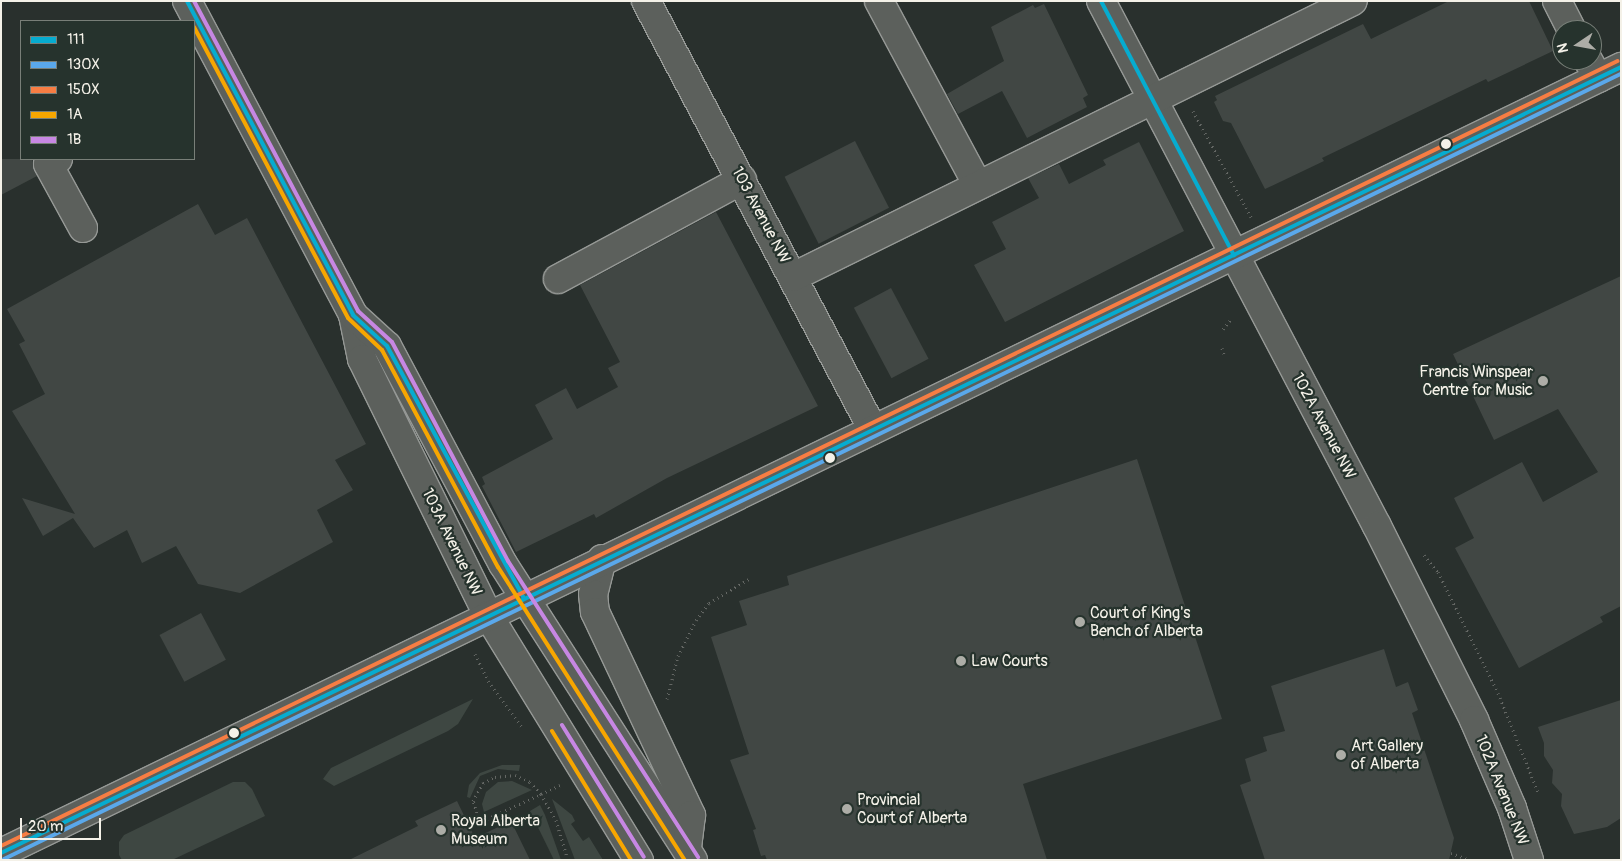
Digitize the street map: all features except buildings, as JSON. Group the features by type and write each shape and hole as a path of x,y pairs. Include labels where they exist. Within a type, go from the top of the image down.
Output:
{"main road":[{"name":"103A Avenue NW","path":"187,1 353,315 362,359 488,615 639,860"},
{"name":"103 Avenue NW","path":"646,1 873,430"},
{"path":"879,1 977,184"},
{"name":"102A Avenue NW","path":"1101,1 1474,720 1512,808 1529,860"},
{"path":"1557,1 1567,20"},
{"path":"793,277 1347,2"},
{"path":"1,853 602,559 1234,255 1598,70"},
{"path":"56,160 48,164 83,228"},
{"path":"558,280 742,180"},
{"name":"103A Avenue NW","path":"353,315 387,346 524,598 690,854"},
{"path":"602,559 594,594 595,612 691,815 690,854"}],"path":[{"path":"1223,329 1232,318"},
{"path":"1222,348 1224,354"},
{"path":"665,709 678,656 696,620 709,603 749,580"},
{"path":"480,822 473,801 483,783 496,777 515,775 530,782 542,794 556,820 568,860"},
{"path":"470,827 561,785"},
{"path":"1451,853 1470,860"}],"shaded area":[{"path":"473,699 458,724 448,731 334,786 323,779 331,768"},
{"path":"502,765 520,765 519,771 498,769 480,776 470,798 467,797 469,785 480,773"},
{"path":"512,781 532,790 484,812 482,804 486,792 498,782"},
{"path":"233,782 245,782 252,789 265,816 172,860 122,860 119,855 119,842 124,835"},
{"path":"552,799 572,815 575,821 571,824 583,841 589,837 603,860 575,860"},
{"path":"540,805 561,860 554,860 530,811"}],"transit line":[{"name":"111","path":"187,1 353,315 387,346 524,598"},
{"name":"1B","path":"194,1 358,311 392,342 508,561 698,857"},
{"name":"111","path":"1101,1 1234,255"},
{"name":"1A","path":"195,29 348,318 382,350 498,567 685,860"},
{"name":"150X","path":"1,846 1618,61"},
{"name":"111","path":"1,853 1621,67"},
{"name":"130X","path":"4,859 1621,74"},
{"name":"1B","path":"562,725 644,857"},
{"name":"1A","path":"552,731 631,860"}],"place":[{"name":"Francis Winspear Centre for Music","path":"1543,381"},
{"name":"Court of King's Bench of Alberta","path":"1080,622"},
{"name":"Law Courts","path":"961,661"},
{"name":"Art Gallery of Alberta","path":"1341,755"},
{"name":"Provincial Court of Alberta","path":"847,809"},
{"name":"Royal Alberta Museum","path":"441,830"}]}
